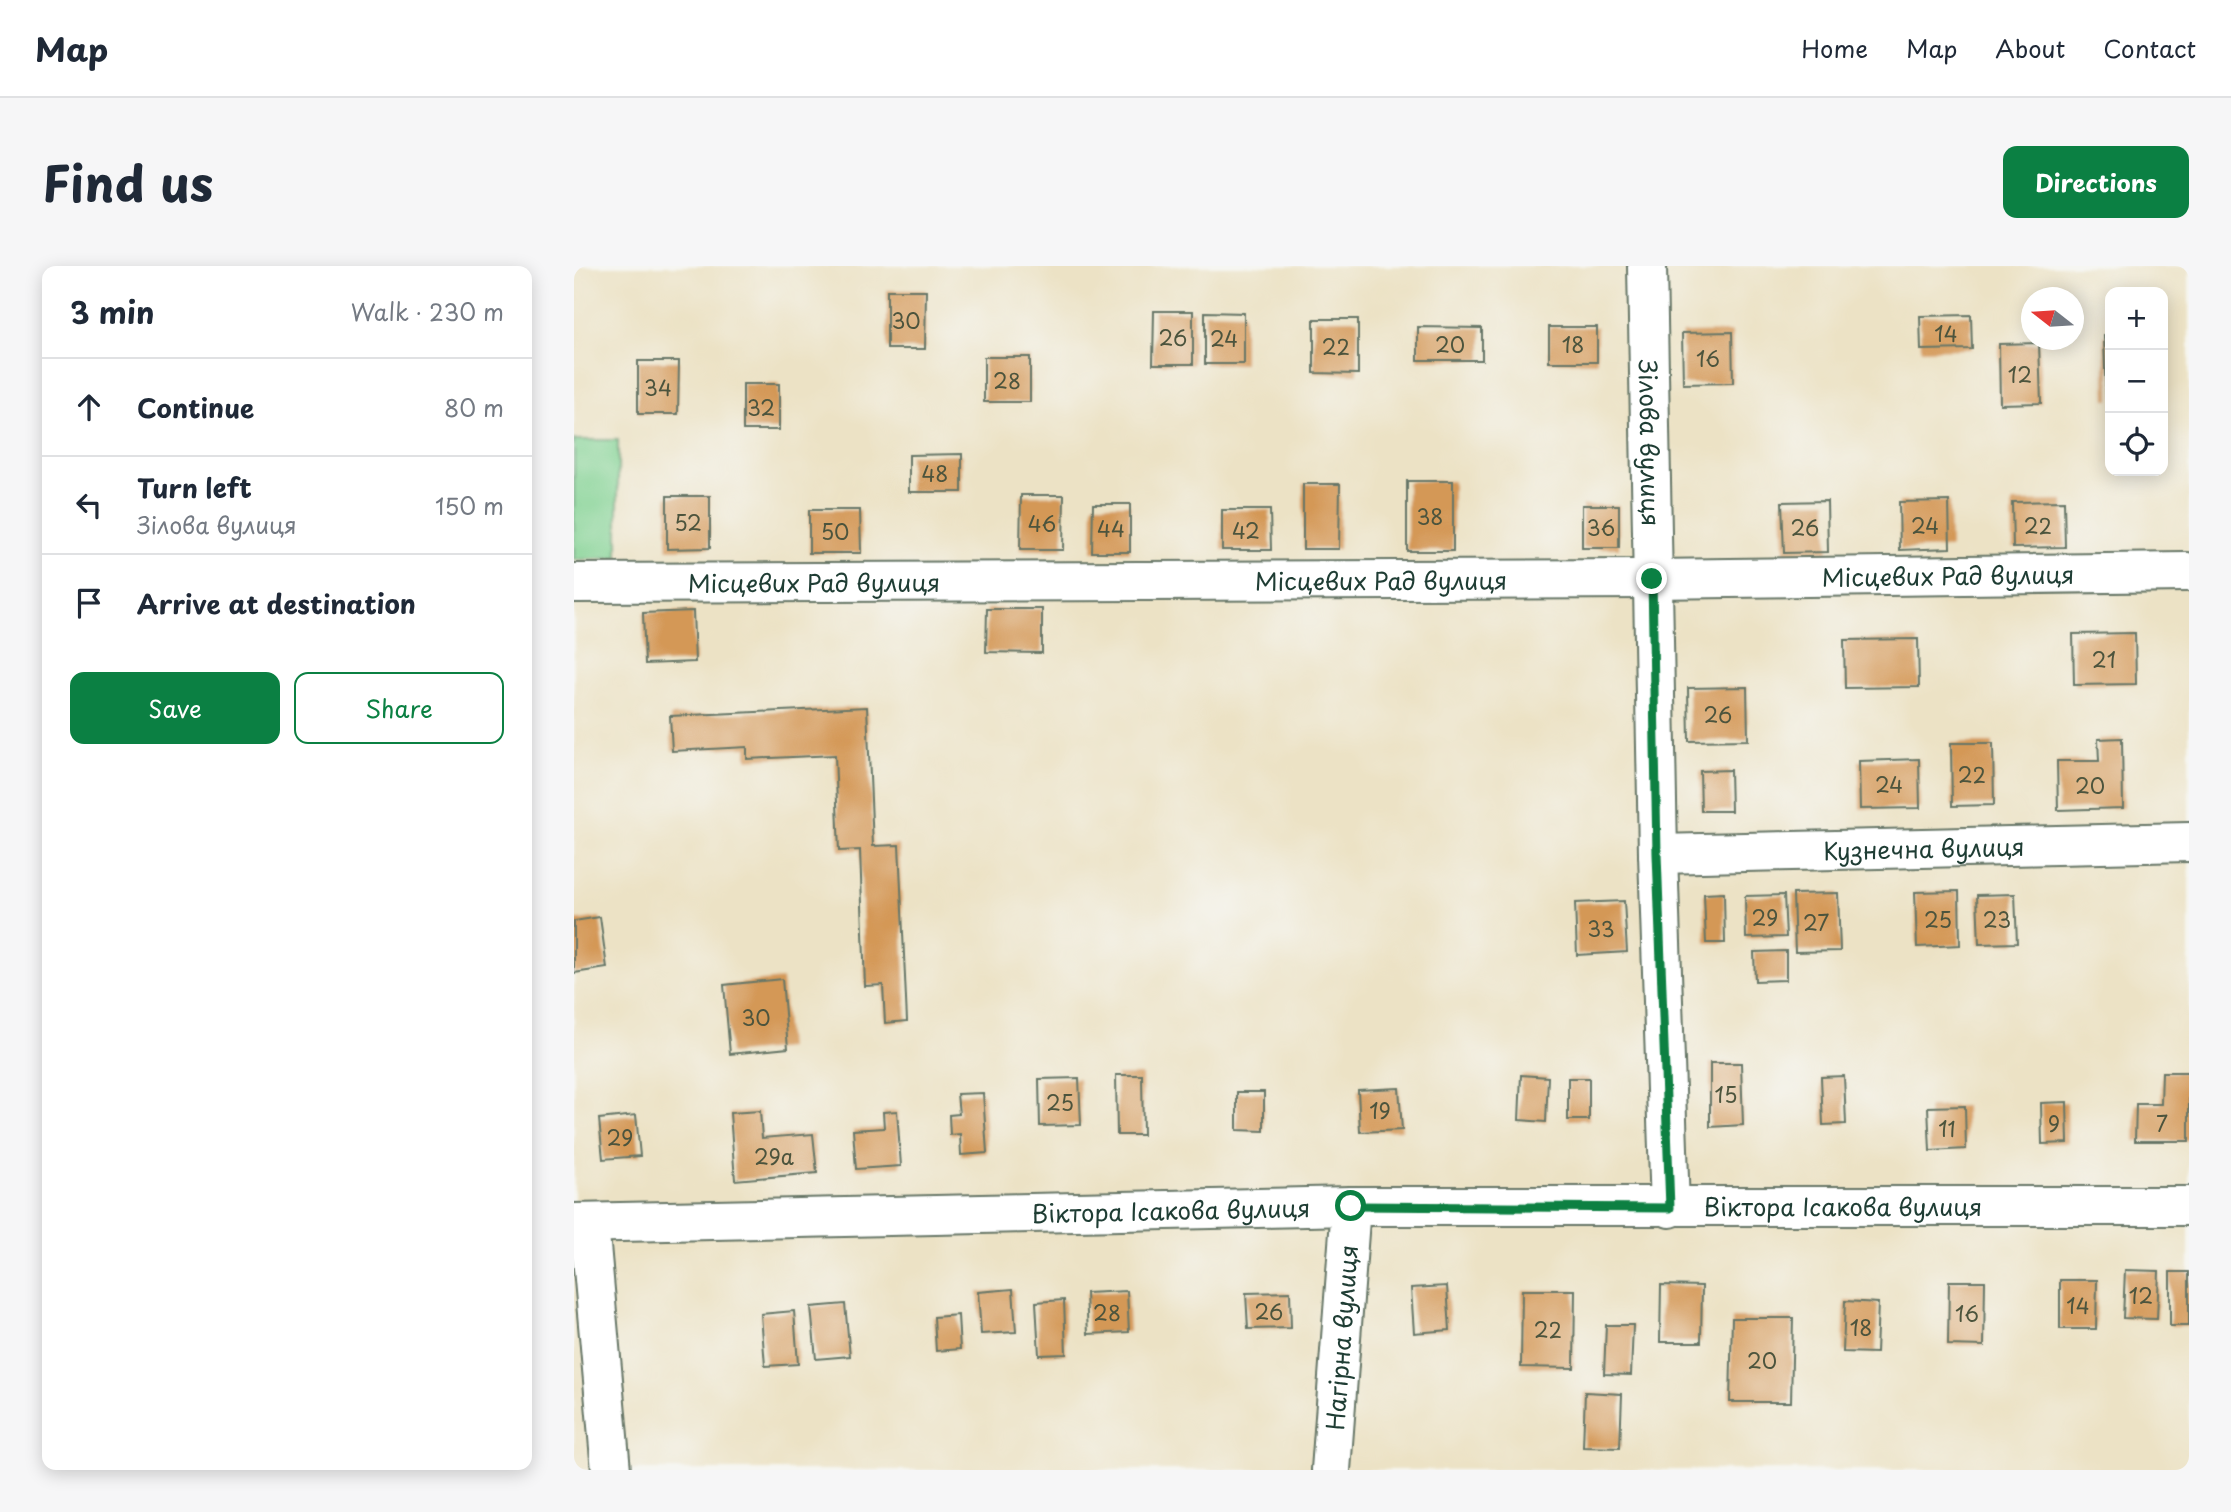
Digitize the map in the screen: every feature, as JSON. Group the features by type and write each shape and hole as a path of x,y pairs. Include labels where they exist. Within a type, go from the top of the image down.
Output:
{"street":[{"name":"Зілова вулиця","path":"1647,266 1657,854 1670,1208"},
{"name":"Місцевих Рад вулиця","path":"574,583 1652,579 2186,572"},
{"name":"Кузнечна вулиця","path":"1657,854 2189,842"},
{"name":"Віктора Ісакова вулиця","path":"582,1223 1351,1206 2189,1206"},
{"name":"Нагірна вулиця","path":"1331,1470 1351,1206"},
{"path":"582,1223 611,1470"}],"green space":[{"path":"574,440 618,440 618,558 574,560"}],"building":[{"path":"887,290 926,290 925,349 887,349"},
{"path":"1154,311 1193,311 1193,364 1153,364"},
{"path":"1205,312 1244,313 1244,364 1205,364"},
{"path":"1971,315 1972,349 1921,350 1920,316"},
{"path":"1314,319 1358,319 1358,374 1314,373"},
{"path":"1418,327 1482,328 1482,360 1418,360"},
{"path":"1549,327 1597,327 1597,362 1549,362"},
{"path":"1732,332 1733,383 1683,384 1682,333"},
{"path":"2021,343 2021,350 2039,350 2041,403 2000,404 1999,344"},
{"path":"984,357 1030,357 1030,402 984,402"},
{"path":"638,361 679,361 678,414 638,414"},
{"path":"743,384 779,384 779,430 743,430"},
{"path":"962,454 962,492 909,492 909,455"},
{"path":"1407,481 1453,481 1453,551 1407,551"},
{"path":"1303,484 1340,484 1339,549 1303,549"},
{"path":"1021,495 1064,495 1063,550 1020,550"},
{"path":"667,496 710,496 710,548 667,549"},
{"path":"1827,501 1828,552 1784,553 1782,502"},
{"path":"1949,501 1950,548 1900,550 1899,502"},
{"path":"2064,501 2065,547 2013,548 2012,502"},
{"path":"1093,504 1130,504 1130,552 1092,552"},
{"path":"1582,505 1619,505 1619,548 1582,548"},
{"path":"809,510 860,510 861,553 809,553"},
{"path":"1222,510 1270,510 1271,550 1222,550"},
{"path":"987,609 1042,609 1042,653 986,652"},
{"path":"693,611 695,662 645,664 643,613"},
{"path":"2135,633 2136,684 2074,685 2073,634"},
{"path":"1918,639 1919,687 1845,688 1844,640"},
{"path":"1747,687 1748,740 1689,741 1688,688"},
{"path":"867,707 873,846 899,845 907,1021 885,1023 883,985 865,986 860,850 839,851 835,755 747,759 747,747 672,751 670,716"},
{"path":"2122,738 2123,808 2058,810 2057,761 2099,761 2098,739"},
{"path":"1951,743 1993,743 1994,805 1952,806"},
{"path":"1919,759 1920,808 1860,809 1859,761"},
{"path":"1730,770 1731,811 1701,811 1700,771"},
{"path":"1959,891 1960,945 1917,947 1915,892"},
{"path":"1724,893 1725,943 1706,943 1704,894"},
{"path":"1838,893 1840,951 1795,952 1793,894"},
{"path":"2015,894 2017,943 1979,944 1977,895"},
{"path":"1784,895 1786,937 1746,938 1745,896"},
{"path":"1624,901 1627,952 1577,955 1575,903"},
{"path":"600,917 607,968 574,973 574,921"},
{"path":"1786,951 1786,980 1755,981 1754,952"},
{"path":"782,979 788,1048 730,1054 724,985"},
{"path":"1710,1063 1741,1063 1743,1125 1710,1127"},
{"path":"2162,1072 2189,1072 2189,1141 2135,1141 2136,1104 2161,1104"},
{"path":"1116,1075 1142,1075 1143,1135 1117,1135"},
{"path":"1521,1075 1548,1077 1546,1122 1519,1120"},
{"path":"1844,1076 1846,1124 1823,1125 1821,1077"},
{"path":"1079,1078 1081,1125 1040,1126 1039,1079"},
{"path":"1568,1078 1589,1078 1589,1120 1568,1120"},
{"path":"1399,1088 1402,1130 1360,1132 1358,1090"},
{"path":"1237,1092 1264,1092 1264,1131 1237,1130"},
{"path":"983,1093 987,1153 961,1155 960,1134 950,1135 949,1115 959,1114 957,1094"},
{"path":"2067,1102 2068,1143 2042,1144 2041,1103"},
{"path":"1965,1106 1966,1149 1930,1151 1928,1107"},
{"path":"760,1111 762,1138 813,1134 817,1173 735,1180 730,1113"},
{"path":"897,1111 901,1166 856,1169 853,1130 884,1128 883,1112"},
{"path":"636,1115 640,1156 603,1159 599,1119"},
{"path":"2125,1270 2159,1271 2157,1319 2123,1318"},
{"path":"2170,1272 2189,1272 2189,1326 2170,1326"},
{"path":"2060,1280 2097,1280 2096,1329 2060,1329"},
{"path":"1949,1281 1985,1281 1984,1346 1948,1345"},
{"path":"1661,1285 1702,1286 1701,1342 1660,1342"},
{"path":"1447,1286 1450,1330 1414,1333 1411,1288"},
{"path":"1013,1289 1016,1332 981,1334 978,1292"},
{"path":"1522,1290 1575,1290 1574,1368 1521,1367"},
{"path":"1127,1291 1129,1332 1088,1334 1086,1293"},
{"path":"1290,1292 1291,1328 1248,1329 1246,1293"},
{"path":"1064,1300 1066,1354 1039,1355 1036,1302"},
{"path":"1845,1301 1878,1303 1876,1353 1843,1352"},
{"path":"845,1304 850,1356 816,1359 811,1307"},
{"path":"794,1311 798,1364 765,1366 761,1314"},
{"path":"958,1315 960,1349 936,1351 934,1317"},
{"path":"1732,1318 1793,1318 1791,1402 1730,1402"},
{"path":"1606,1325 1633,1325 1631,1375 1604,1374"},
{"path":"1585,1392 1622,1394 1620,1448 1583,1447"}],"route":[{"path":"1351,1206 1670,1208 1657,854 1652,579"}]}
